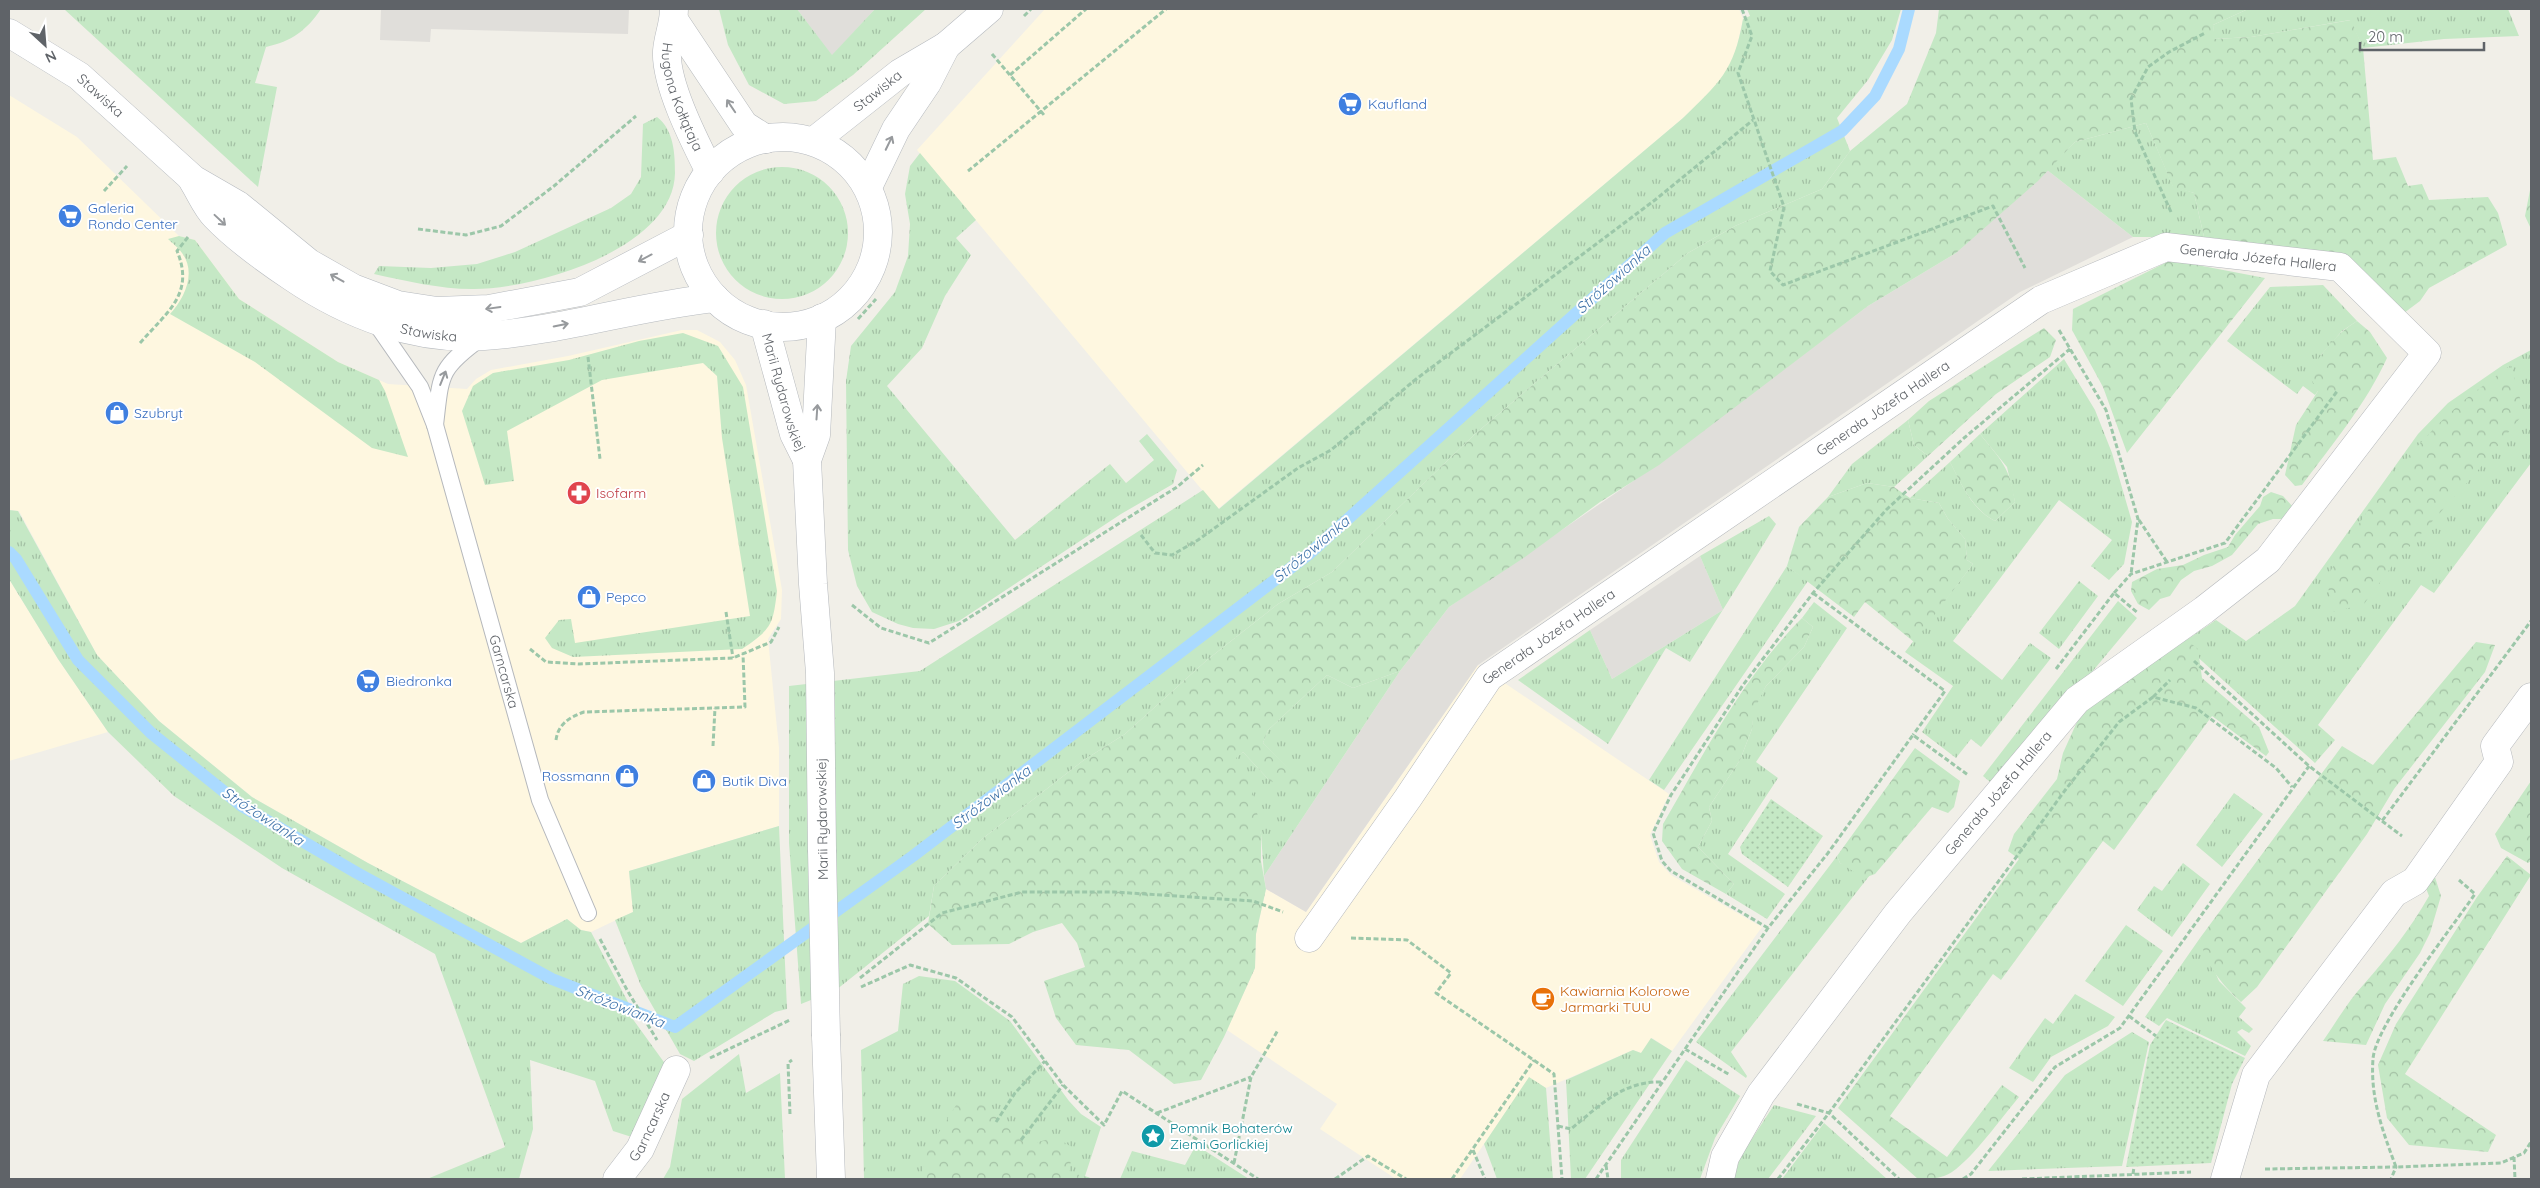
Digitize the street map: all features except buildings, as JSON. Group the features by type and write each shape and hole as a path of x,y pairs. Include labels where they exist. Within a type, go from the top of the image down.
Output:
{"street":[{"name":"Stawiska","path":"814,141 900,73 946,46 988,9"},
{"name":"Hugona Kołłątaja","path":"674,15 744,125 766,138"},
{"name":"Hugona Kołłątaja","path":"674,15 667,52 674,90 710,172"},
{"name":"Stawiska","path":"13,38 79,76 193,179 238,205 309,263 353,288 398,305 437,311 489,310 580,292 688,235"},
{"name":"Stawiska","path":"868,187 896,129 928,82 946,46"},
{"path":"790,137 814,141 845,159 868,187 877,214 878,227 875,256 865,282 846,303 822,318 800,326 764,324 733,312 716,298 696,269 688,235 693,202 710,172 735,150 766,138 790,137"},
{"name":"Stawiska","path":"193,179 214,215 257,253 312,290 375,321 429,334 482,336 536,330 686,301 716,298"},
{"name":"Generała Józefa Hallera","path":"1313,932 1408,798 1489,677 2041,300 2166,247 2340,267 2427,353 2268,560 2204,610 2077,700 1898,913 1761,1094 1725,1157 1720,1179"},
{"name":"Marii Rydarowskiej","path":"822,318 816,435 807,460 813,584 820,673 826,1036 831,1179"},
{"name":"Marii Rydarowskiej","path":"764,324 794,434 807,460"},
{"path":"2224,1179 2256,1075 2394,893 2415,881 2432,858 2499,762 2495,746 2531,697"},
{"name":"Garncarska","path":"617,1179 640,1149 676,1070"}],"lane":[{"name":"Garncarska","path":"375,321 420,387 435,425 540,800 588,914"},
{"path":"435,425 441,379 454,357 482,336"}],"path":[{"path":"1010,75 1086,9"},
{"path":"968,172 1166,9"},
{"path":"1742,9 1752,36 1738,73 1784,207"},
{"path":"2188,250 2135,132 2131,99 2148,67 2169,52 2205,33"},
{"path":"994,57 1042,113"},
{"path":"418,229 466,235 501,226 554,186 636,116"},
{"path":"1141,535 1155,553 1172,555 1198,540 1298,468 1331,450 1415,380 1655,200 1753,120"},
{"path":"104,191 128,165"},
{"path":"140,343 178,300 183,285 184,267 177,251 193,231"},
{"path":"851,326 876,299"},
{"path":"1768,928 1671,871 1662,861 1653,834 1671,795 1726,710 1813,593 1886,510 1964,438 2070,349"},
{"path":"589,364 600,459"},
{"path":"2114,593 2131,574 2225,543 2338,390"},
{"path":"850,598 853,607 881,628 929,643 1177,487 1203,465"},
{"path":"2138,520 2166,562"},
{"path":"1813,593 1945,691 1913,735"},
{"path":"726,612 733,658"},
{"path":"523,643 546,662 579,664 733,658 771,642 784,619"},
{"path":"2382,821 2531,620"},
{"path":"556,747 556,737 561,726 569,718 584,712 745,707 743,654"},
{"path":"1778,1179 1829,1113 2066,789 2119,722 2153,697 2196,708 2276,768 2292,787"},
{"path":"713,746 715,708"},
{"path":"1963,1179 1971,1174 2055,1067 2120,1028 2292,787 2309,766 2432,858 2475,894 2386,1024 2373,1057 2373,1086 2378,1116 2396,1167 2391,1179"},
{"path":"858,980 942,913 1022,892 1114,892 1253,901 1313,932 1340,938 1407,940 1450,973 1436,993 1554,1074 1562,1179"},
{"path":"588,914 627,990 676,1070"},
{"path":"910,965 956,978 1012,1017 1062,1085 1104,1125 1122,1091 1258,1179"},
{"path":"2129,1016 2156,1036"},
{"path":"1234,1163 1251,1077 1278,1030"},
{"path":"1452,1179 1534,1060"},
{"path":"996,1122 1015,1093 1045,1061"},
{"path":"1157,1114 1251,1077"},
{"path":"1558,1126 1571,1129 1618,1091 1646,1081 1663,1082"},
{"path":"1021,1140 1062,1085"},
{"path":"2396,1167 2501,1163 2524,1153 2531,1142"},
{"path":"1473,1150 1485,1179"},
{"path":"1335,1179 1368,1156 1406,1179"},
{"path":"2514,1157 2516,1179"},
{"path":"1606,1165 1608,1179"},
{"path":"2133,1174 2134,1167"},
{"path":"2022,1179 2029,1179"}],"shaded area":[{"path":"381,9 629,9 628,34 431,29 430,42 380,40"},
{"path":"797,9 875,9 832,56"},
{"path":"1045,9 1739,9 1743,19 1734,60 1714,89 1683,118 1218,509 917,150"},
{"path":"9,95 77,137 179,236 195,240 239,299 338,362 388,384 467,389 476,379 491,370 568,356 682,330 697,330 720,342 735,360 746,385 782,590 781,619 768,639 779,748 779,826 629,871 633,912 591,932 581,930 567,919 521,943 368,863 252,797 159,721 97,655 19,511 9,510"},
{"path":"2047,170 2133,237 2020,292 1478,665 1306,912 1266,889 1264,876 1400,671 1449,607 1648,471 1868,306 1956,253"},
{"path":"1700,556 1723,610 1612,679 1590,630"},
{"path":"9,579 58,659 108,732 9,761"},
{"path":"1478,665 1669,794 1650,835 1659,862 1671,875 1762,927 1672,1051 1652,1038 1641,1053 1633,1050 1546,1088 1529,1078 1460,1179 1396,1179 1320,1129 1337,1104 1227,1030 1255,968 1256,934 1266,889 1306,912"}],"green space":[{"path":"64,9 321,9 298,34 283,42 266,47 255,83 277,87 258,187"},
{"path":"719,9 797,9 832,55 875,9 926,9 853,75 816,101 784,104 749,85 728,45"},
{"path":"1747,9 1901,9 1892,40 1868,80 1837,118 1850,151 1822,189 1735,226 1688,253 1475,434 1332,572 1278,604 1207,660 1125,734 1084,760 982,839 934,886 929,916 836,990 801,1004 789,843 789,686 920,671 1203,490 1219,509 1683,118 1715,85 1730,64 1743,19 1750,16"},
{"path":"1939,9 2248,9 2213,25 2215,39 2251,37 2351,20 2363,48 2373,160 2396,157 2408,186 2422,184 2429,200 2488,197 2498,213 2507,245 2429,288 2420,301 2404,313 2342,254 2204,237 2194,193 2173,187 2146,123 2075,142 2038,181 1956,253 1868,306 1659,465 1600,502 1525,557 1449,607 1400,671 1353,688 1327,675 1268,730 1263,743 1304,783 1295,795 1269,780 1243,752 1236,758 1251,785 1261,834 1261,861 1266,889 1256,934 1255,968 1224,1037 1201,1080 1174,1084 1129,1050 1076,1045 1056,1018 1044,981 1085,967 1077,943 1062,923 1033,932 1009,944 952,945 928,924 934,886 982,839 1084,760 1125,734 1207,660 1278,604 1332,572 1475,434 1688,253 1735,226 1822,189 1850,151 1907,104 1936,33"},
{"path":"2248,9 2508,9 2519,36 2444,39 2363,48 2350,20 2251,37 2214,39 2213,25"},
{"path":"657,117 667,129 674,150 675,173 668,200 651,223 626,243 596,260 563,273 529,282 472,289 448,288 374,274 379,266 431,268 477,264 515,252 611,208 631,194 641,177 643,124"},
{"path":"2146,123 2173,186 2194,193 2204,237 2133,237 2047,170 2075,142"},
{"path":"920,153 976,220 956,238 971,255 945,296 922,348 887,386 1015,540 1110,464 1126,483 1154,460 1139,441 1147,434 1177,470 1173,484 1121,514 959,621 934,629 913,628 898,624 872,612 857,586 848,550 846,381 851,346 895,292 908,256 910,224 905,194 910,166"},
{"path":"782,167 795,168 807,172 829,186 843,208 847,220 847,246 843,258 829,280 807,294 795,298 782,299 769,298 757,294 735,280 721,258 717,246 716,233 717,220 721,208 735,186 757,172 769,168"},
{"path":"2531,185 2531,229 2525,216"},
{"path":"179,236 195,240 239,299 338,362 379,380 385,391 408,457 372,448 255,362 170,314 184,293 188,277 186,261 181,251 168,239"},
{"path":"2171,260 2265,278 2127,453 2103,387 2072,330 2073,309"},
{"path":"2323,285 2357,321 2342,331 2321,355 2318,391 2315,395 2303,386 2297,394 2227,341 2270,287"},
{"path":"2357,321 2370,332 2387,358 2369,392 2348,424 2302,485 2295,486 2285,475 2296,425 2318,391 2308,374 2336,338"},
{"path":"2044,328 2056,340 2050,357 1996,394 1928,456 1914,445 1908,420 1929,401"},
{"path":"683,333 718,346 743,387 777,591 772,619 765,631 742,649 573,657 552,648 545,638 559,620 571,619 575,643 750,616 722,438 717,376 703,363 602,380 507,431 514,481 485,485 462,411 473,386 493,373 569,360 639,341"},
{"path":"2531,350 2531,463 2434,593 2421,585 2318,725 2335,740 2315,763 2182,643 2216,620 2246,641 2295,606 2418,434 2448,403 2503,365"},
{"path":"2064,359 2095,410 2112,453 2132,522 2124,564 2109,580 2091,566 2112,540 2059,500 1953,641 2002,680 2030,643 2051,658 1981,747 1971,739 1956,758 1922,732 1953,686 1905,652 1973,564 1967,560 1965,539 1948,519 1939,503 1910,498 1950,462 1974,503 1995,521 2015,502 2007,467 1980,434"},
{"path":"2511,365 2524,413 2475,474 2392,566 2364,604 2334,612 2326,579 2352,534 2382,491 2432,430 2451,412"},
{"path":"1908,420 1914,445 1928,456 1894,487 1867,483 1828,497 1852,464"},
{"path":"1980,434 2004,465 2013,490 2015,502 1995,521 1974,503 1950,462"},
{"path":"1867,483 1894,487 1910,498 1939,503 1948,519 1965,539 1967,560 1973,564 1914,642 1865,602 1854,617 1787,566 1799,527 1828,497"},
{"path":"2271,492 2283,496 2293,507 2285,519 2273,519 2258,524 2232,555 2212,566 2194,571 2181,580 2170,596 2160,599 2149,610 2138,604 2131,591 2132,582 2157,569 2183,565 2228,547 2235,535 2260,506 2263,497"},
{"path":"9,510 18,511 97,655 159,721 252,797 368,863 521,943 567,919 581,930 591,932 628,1002 632,1018 666,1065 638,1139 613,1131 595,1081 530,1060 533,1129 519,1179 427,1179 505,1147 435,954 282,868 174,796 108,732 58,659 9,579"},
{"path":"1769,516 1776,524 1723,610 1700,556"},
{"path":"1787,566 1808,581 1664,790 1649,780"},
{"path":"2079,581 2098,596 2059,649 2039,633"},
{"path":"2118,601 2137,618 1996,787 1983,776"},
{"path":"1814,602 1847,628 1756,762 1778,778 1728,854 1785,894 1767,919 1726,894 1734,884 1698,847 1712,821 1709,807 1740,760 1752,729 1753,710 1766,686 1804,647 1813,627 1802,618"},
{"path":"1723,610 1690,662 1666,648 1608,744 1518,680 1590,630 1612,679"},
{"path":"1802,618 1813,627 1804,647 1766,686 1754,710 1752,729 1740,760 1709,807 1712,821 1698,847 1734,884 1726,894 1682,869 1662,841 1663,824 1743,690 1781,641"},
{"path":"2179,634 2198,649 2202,678 2259,727 2269,752 2266,756 2212,716 2114,850 2103,841 2001,980 1993,974 1890,1116 1947,1157 2002,1085 2019,1097 1978,1147 1952,1172 1931,1179 1918,1179 1838,1108 2019,859 2008,851 2014,834 2057,779 2063,753 2086,702"},
{"path":"2476,642 2495,645 2485,672 2394,789 2367,834 2257,987 2241,1002 2210,966 2200,938 2342,746 2373,765"},
{"path":"1400,671 1264,876 1261,834 1235,758 1243,752 1269,780 1303,783 1263,743 1268,730 1327,675 1353,688"},
{"path":"1915,748 1960,781 1954,807 1948,813 1932,807 1875,874 1864,878 1840,863 1837,856"},
{"path":"2531,781 2531,861 2528,863 2501,848 2495,834"},
{"path":"2234,793 2263,814 2222,867 2196,845"},
{"path":"1771,799 1823,836 1788,887 1742,854 1740,847"},
{"path":"779,826 787,1009 775,1012 694,1061 680,1054 641,986 615,920 633,912 629,871"},
{"path":"1837,856 1840,863 1870,875 1731,1052 1747,1076 1746,1078 1696,1042"},
{"path":"2507,856 2531,875 2405,1074 2496,1135 2488,1152 2409,1145 2387,1118 2378,1065 2396,1024 2477,897"},
{"path":"2183,863 2210,884 2172,937 2137,910 2154,886 2162,891"},
{"path":"2433,871 2441,896 2430,933 2420,953 2385,1004 2366,1045 2323,1041 2353,997 2390,953 2415,919 2429,896 2422,878"},
{"path":"2126,925 2163,951 2123,1006 2085,981"},
{"path":"2200,938 2219,981 2246,1008 2239,1017 2253,1029 2249,1033 2242,1029 2237,1032 2251,1046 2245,1056 2167,1018 2159,1026 2145,1017"},
{"path":"919,976 955,981 1010,1021 1069,1101 1081,1114 1101,1127 1085,1176 1093,1179 864,1179 861,1050 898,1031 903,984"},
{"path":"2075,994 2115,1017 2108,1026 2051,1057 2033,1082 2009,1068 2045,1018 2053,1024"},
{"path":"2166,1020 2245,1058 2232,1084 2211,1163 2126,1167 2150,1045"},
{"path":"2132,1032 2149,1042 2122,1166 1988,1171 2065,1075"},
{"path":"1651,1038 1672,1051 1585,1179 1571,1179 1566,1080 1633,1050 1641,1053"},
{"path":"739,1054 746,1093 780,1073 785,1179 663,1179 670,1167 682,1099"},
{"path":"1686,1060 1740,1096 1715,1138 1700,1179 1621,1179 1621,1160"},
{"path":"1529,1077 1546,1088 1553,1179 1497,1179 1484,1144"},
{"path":"958,1102 988,1106 1012,1132 1031,1144 1056,1137 1073,1148 1069,1172 1093,1179 921,1179 926,1153"},
{"path":"1774,1105 1816,1116 1768,1179 1734,1179 1740,1157"},
{"path":"1824,1123 1887,1179 1782,1179"},
{"path":"1196,1145 1249,1179 1120,1179 1132,1151 1185,1165"}],"waterway":[{"name":"Stróżowianka","path":"9,552 16,559 78,660 151,733 242,806 357,873 552,979 675,1027 913,856 1309,554 1665,233 1842,131 1875,96 1899,49 1909,9"}],"place":[{"name":"Kaufland","path":"1350,104"},
{"name":"Galeria Rondo Center","path":"70,216"},
{"name":"Szubryt","path":"117,413"},
{"name":"Isofarm","path":"579,493"},
{"name":"Pepco","path":"589,597"},
{"name":"Biedronka","path":"368,681"},
{"name":"Rossmann","path":"627,776"},
{"name":"Butik Diva","path":"704,781"},
{"name":"Kawiarnia Kolorowe Jarmarki TUU","path":"1543,999"},
{"name":"Pomnik Bohaterów Ziemi Gorlickiej","path":"1153,1136"}]}
